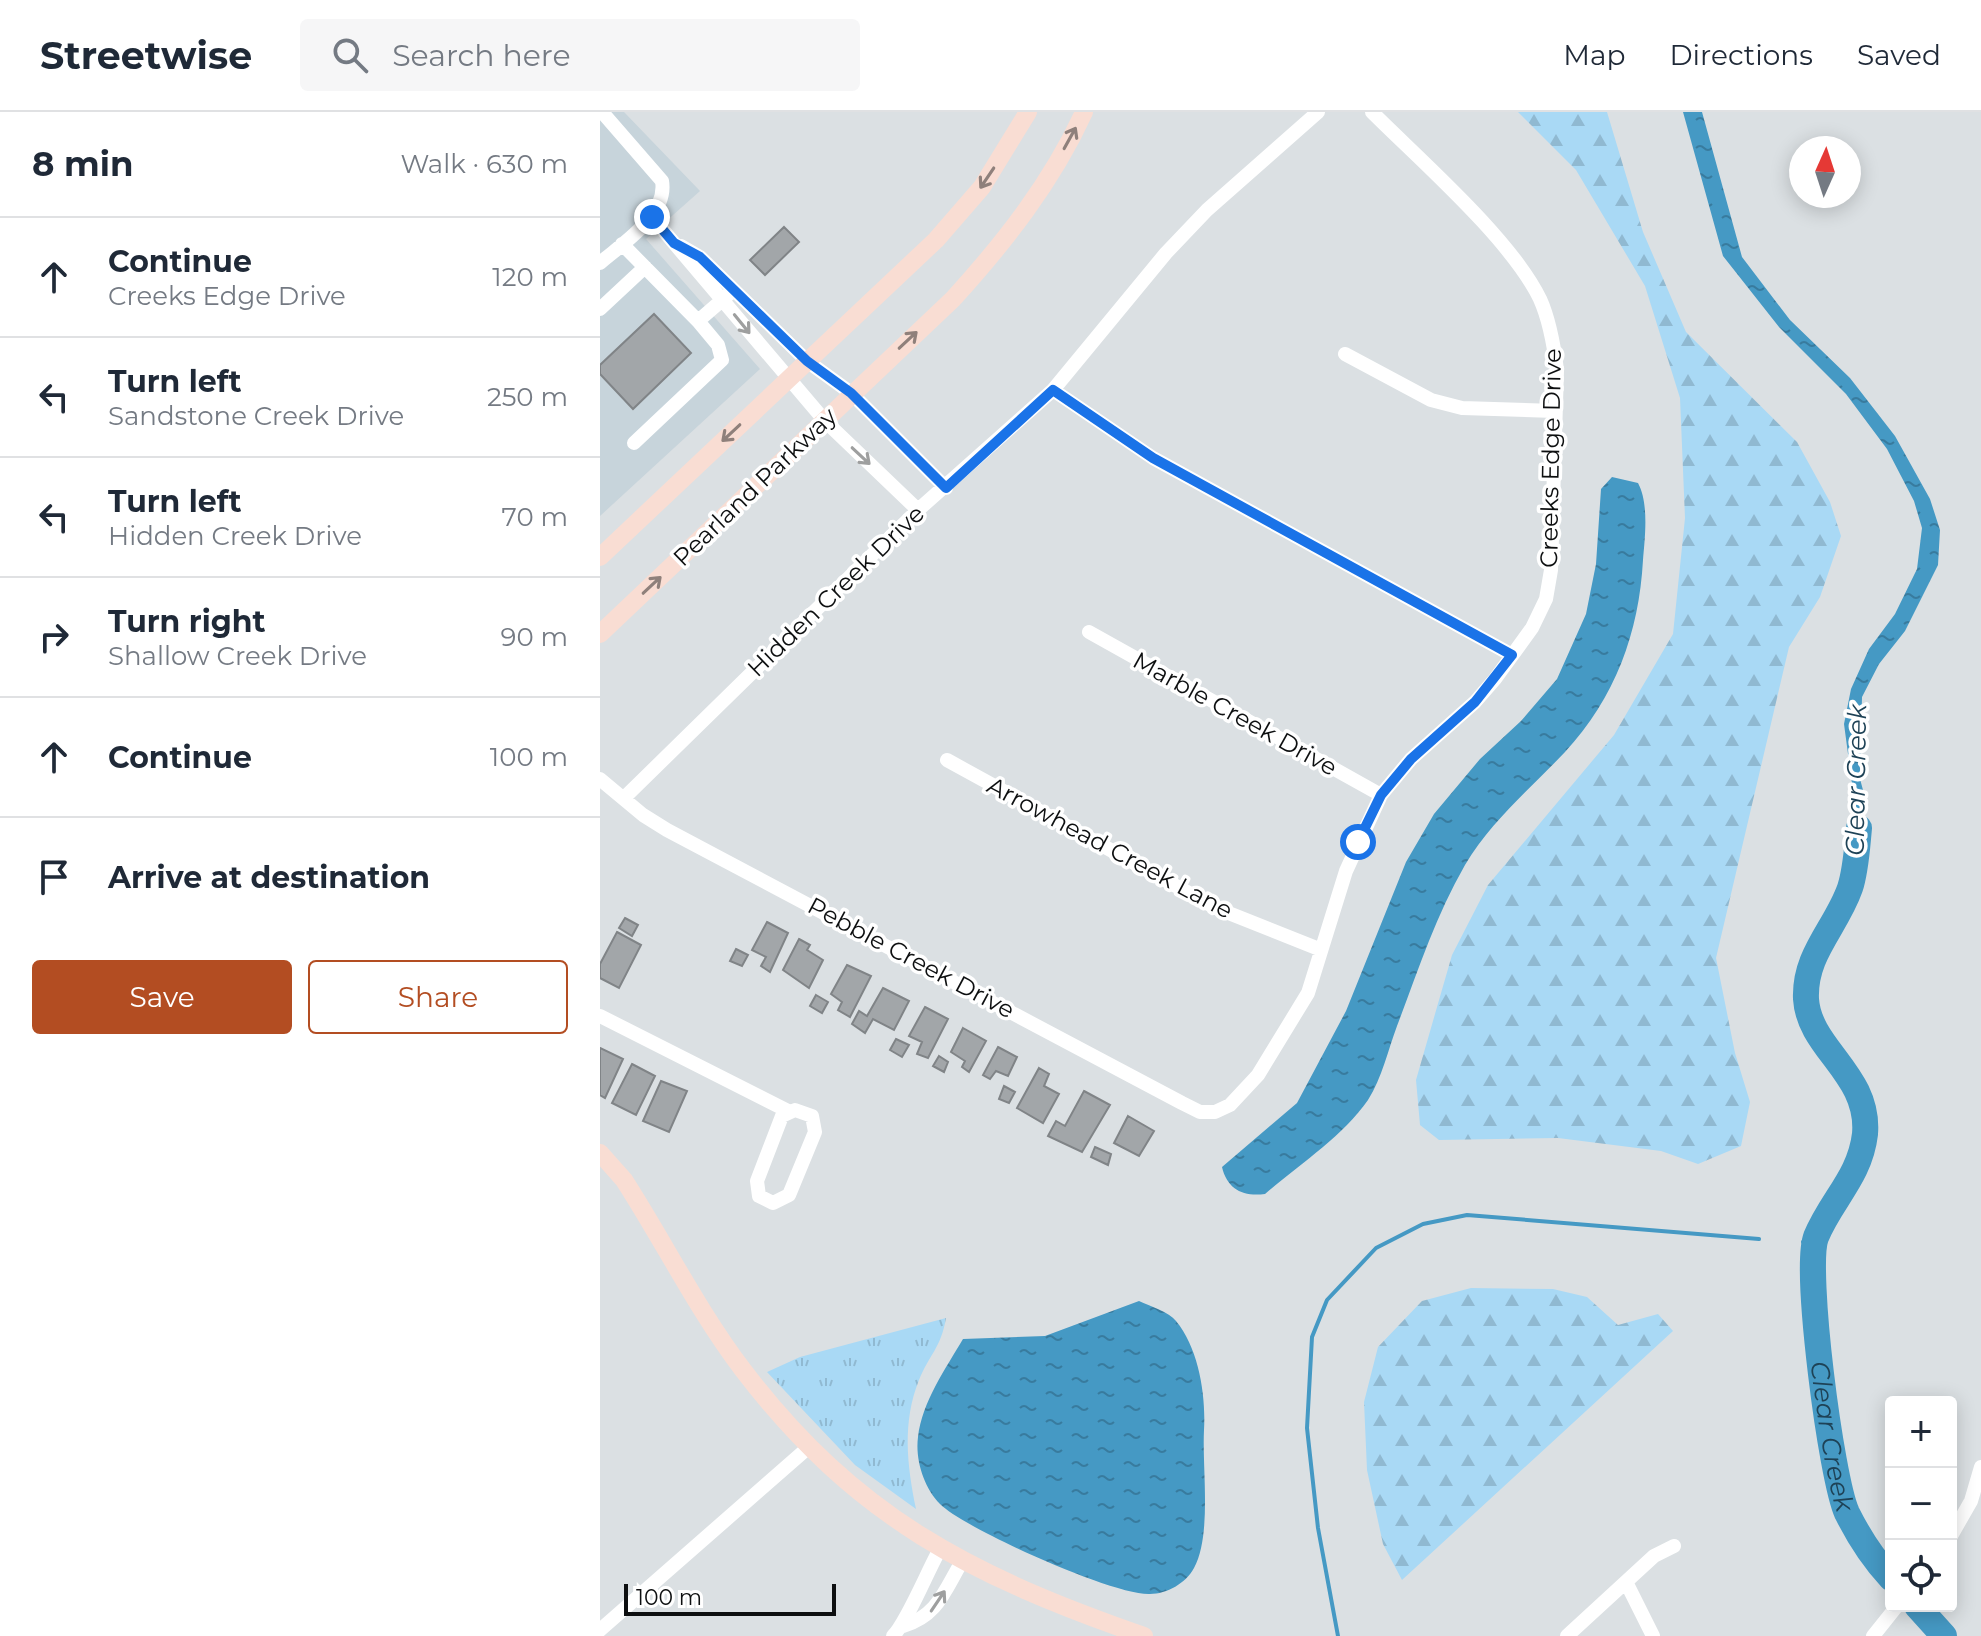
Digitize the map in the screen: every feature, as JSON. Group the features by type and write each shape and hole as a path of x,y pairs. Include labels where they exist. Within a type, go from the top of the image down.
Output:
{"main road":[{"path":"600,557 936,240 982,187 1028,112"},
{"name":"Pearland Parkway","path":"600,634 953,299 999,248 1045,182 1084,112"},
{"path":"600,1153 624,1180 742,1368 810,1446 876,1507 961,1563 1144,1636"}],"street":[{"path":"600,263 652,217 664,193 662,181 602,112"},
{"name":"Hidden Creek Drive","path":"624,798 918,510 1053,390 1197,221 1318,112"},
{"name":"Creeks Edge Drive","path":"1230,1105 1258,1075 1308,993 1319,949 1346,871 1381,795 1411,759 1475,702 1512,655 1532,628 1546,599 1551,570 1555,411 1553,341 1540,300 1527,277 1491,233 1372,112"},
{"path":"652,217 825,421 918,510"},
{"path":"674,243 700,257 807,361 851,393 946,488"},
{"path":"622,244 698,321 718,345 722,360 634,443"},
{"path":"600,309 645,267"},
{"path":"698,321 734,290"},
{"path":"1345,354 1431,400 1462,408 1555,411"},
{"path":"1053,390 1153,458 1512,655"},
{"name":"Marble Creek Drive","path":"1089,632 1381,795"},
{"name":"Arrowhead Creek Lane","path":"947,760 1216,908 1319,949"},
{"name":"Pebble Creek Drive","path":"600,779 667,830 1182,1103 1200,1112 1215,1112 1230,1105"},
{"path":"600,1016 788,1111 805,1112 812,1116 815,1132 789,1195 773,1203 759,1196 757,1181 782,1116 788,1111"},
{"path":"600,1630 810,1446"},
{"path":"1957,1528 1976,1504 1981,1467"},
{"path":"1567,1636 1654,1556 1674,1546"},
{"path":"898,1631 940,1549"},
{"path":"898,1631 921,1621 935,1608 961,1563"},
{"path":"1626,1582 1653,1636"},
{"path":"1873,1636 1892,1612"}],"shaded area":[{"path":"600,112 624,112 700,191 646,239 760,369 600,516"}],"green space":[{"path":"1518,112 1607,112 1643,232 1686,332 1797,442 1830,502 1841,536 1820,597 1789,647 1716,958 1735,1053 1750,1102 1741,1146 1698,1164 1661,1151 1558,1138 1439,1140 1420,1125 1416,1080 1452,955 1488,885 1614,735 1673,634 1685,518 1680,398 1645,286 1576,170"},
{"path":"1471,1288 1553,1289 1587,1297 1618,1325 1658,1314 1673,1331 1402,1580 1383,1544 1367,1470 1364,1402 1378,1347 1422,1301"},
{"path":"946,1318 938,1344 919,1380 910,1412 908,1444 916,1509 855,1465 767,1372 800,1357"}],"water":[{"path":"1683,112 1702,112 1742,257 1790,320 1850,378 1895,436 1930,499 1940,530 1938,565 1905,631 1879,664 1862,697 1860,779 1866,801 1860,865 1851,863 1855,806 1844,724 1851,689 1869,649 1895,614 1917,569 1922,528 1914,501 1887,449 1846,394 1779,327 1723,256"},
{"path":"1612,477 1638,483 1644,500 1645,541 1641,587 1630,639 1611,687 1583,731 1499,819 1465,865 1436,924 1368,1100 1333,1138 1265,1194 1237,1190 1224,1175 1222,1167 1297,1103 1346,1011 1406,862 1434,814 1480,759 1521,721 1557,679 1586,614 1596,564 1601,489"},
{"path":"1139,1301 1169,1315 1184,1332 1199,1373 1204,1417 1205,1520 1200,1554 1191,1573 1181,1583 1169,1590 1150,1594 1132,1592 1075,1573 1008,1544 955,1515 940,1504 929,1490 919,1464 917,1446 924,1411 963,1339 1045,1336"}],"building":[{"path":"784,227 799,242 765,275 750,260"},
{"path":"654,314 691,353 633,409 600,374 600,365"},
{"path":"625,918 638,925 632,936 619,928"},
{"path":"767,922 788,933 770,972 761,966 766,957 752,950"},
{"path":"617,932 641,945 619,988 600,978 600,964"},
{"path":"799,939 810,945 807,950 823,960 809,988 783,970"},
{"path":"736,949 748,955 742,966 730,961"},
{"path":"847,965 871,976 850,1017 838,1010 842,1002 831,994"},
{"path":"883,988 909,1001 894,1030 873,1019 865,1033 852,1024 859,1011 867,1016"},
{"path":"816,995 828,1002 822,1013 810,1006"},
{"path":"925,1007 948,1019 928,1058 917,1054 922,1042 909,1036"},
{"path":"963,1028 986,1041 969,1072 962,1067 965,1061 951,1052"},
{"path":"896,1039 909,1045 902,1057 890,1050"},
{"path":"998,1047 1017,1057 1008,1076 996,1071 990,1079 983,1075"},
{"path":"600,1048 623,1059 605,1098 600,1095"},
{"path":"939,1056 948,1062 944,1072 933,1066"},
{"path":"632,1064 655,1076 636,1115 612,1103"},
{"path":"1039,1068 1049,1074 1044,1086 1059,1094 1043,1123 1017,1108"},
{"path":"661,1081 687,1091 669,1132 643,1121"},
{"path":"1004,1086 1015,1092 1009,1103 999,1099"},
{"path":"1084,1091 1110,1105 1082,1152 1048,1136 1056,1121 1065,1126"},
{"path":"1128,1116 1154,1131 1139,1156 1114,1143"},
{"path":"1095,1147 1111,1154 1108,1165 1091,1157"}],"waterway":[{"name":"Clear Creek","path":"1859,828 1850,888 1815,955 1807,983 1806,999 1810,1017 1817,1033 1858,1095 1864,1113 1865,1134 1851,1176 1816,1237 1814,1289 1821,1374 1841,1492 1856,1530 1885,1570"},
{"path":"1338,1636 1318,1528 1307,1428 1312,1337 1327,1300 1376,1248 1423,1224 1467,1215 1759,1239"},
{"path":"1803,1242 1815,1240"},
{"name":"Clear Creek","path":"1922,1612 1944,1636"}],"route":[{"path":"652,217 674,243 700,257 807,361 851,393 946,488 1053,390 1153,458 1512,655 1475,702 1411,759 1381,795 1358,842"}]}
